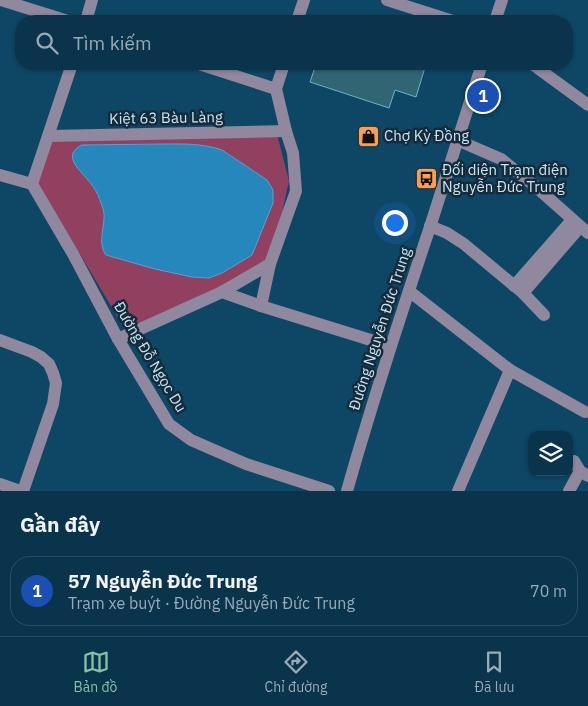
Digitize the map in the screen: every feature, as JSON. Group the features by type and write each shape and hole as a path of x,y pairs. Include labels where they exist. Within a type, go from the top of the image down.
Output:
{"street":[{"path":"1,0 49,15"},
{"path":"88,15 92,0"},
{"path":"300,15 304,0"},
{"path":"387,0 434,15"},
{"path":"497,15 502,0"},
{"path":"0,175 32,184 70,70"},
{"path":"218,70 276,88"},
{"path":"261,306 270,264 296,191 293,153 276,88 282,70"},
{"name":"Đường Nguyễn Đức Trung","path":"347,491 390,346 480,70"},
{"path":"540,70 588,105"},
{"name":"Kiệt 63 Bàu Làng","path":"48,136 286,131"},
{"path":"458,140 502,159 580,227 518,290"},
{"name":"Đường Đỗ Ngọc Du","path":"32,184 74,254 118,339 169,424 190,440 246,464 329,491"},
{"path":"430,226 447,233 464,244 544,315"},
{"path":"118,339 222,292 270,264"},
{"path":"409,291 510,370 585,412"},
{"path":"222,292 390,346"},
{"path":"0,340 41,357 48,364 56,383 53,404 22,491 0,484"},
{"path":"458,491 510,370"},
{"path":"569,491 581,469"}],"shaded area":[{"path":"277,134 289,181 274,250 263,263 223,290 131,329 123,326 38,184 53,138"}],"water":[{"path":"184,144 222,150 267,180 273,190 273,203 252,255 222,273 209,278 192,277 155,269 106,255 102,245 103,208 94,188 76,166 72,157 76,149 82,145"}],"building":[{"path":"314,70 424,70 416,97 395,90 389,108 310,82"}],"place":[{"name":"57 Nguyễn Đức Trung","path":"483,96"},
{"name":"Chợ Kỳ Đồng","path":"368,136"},
{"name":"Đối diện Trạm điện Nguyễn Đức Trung","path":"426,179"}]}
